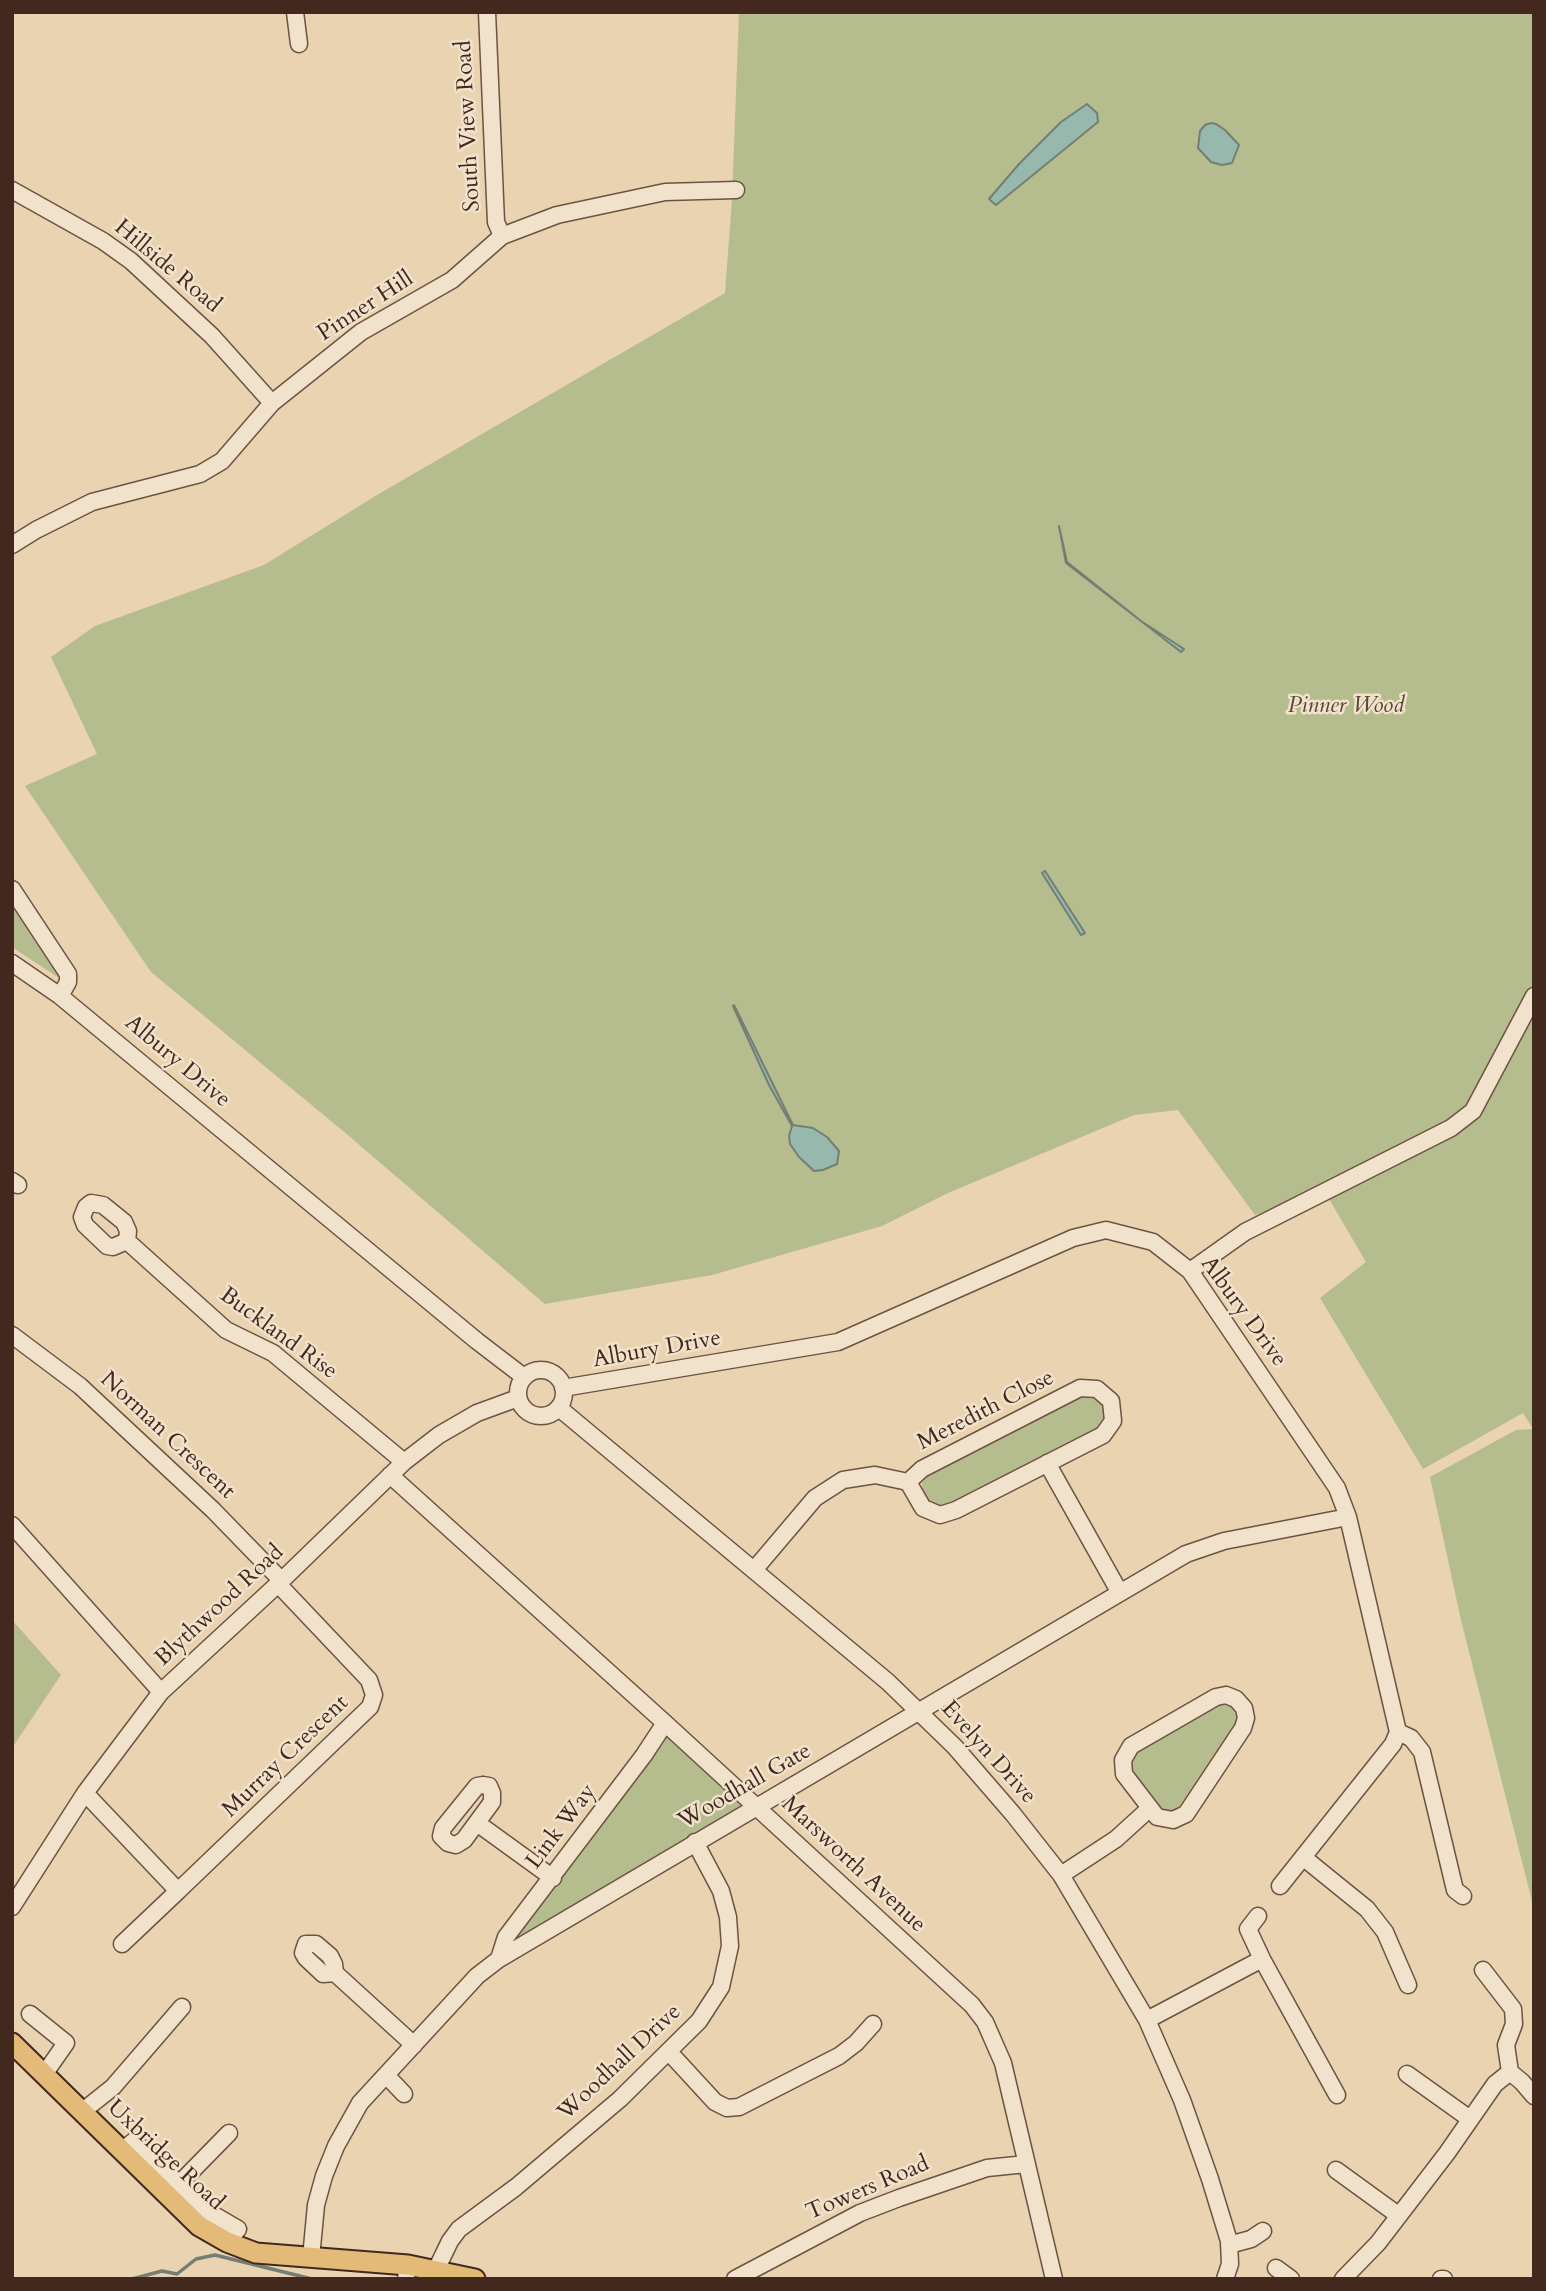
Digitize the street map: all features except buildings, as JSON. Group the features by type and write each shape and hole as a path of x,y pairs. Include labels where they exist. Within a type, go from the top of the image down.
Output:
{"main road":[{"name":"Uxbridge Road","path":"12,2043 200,2226 227,2242 256,2253 407,2272 436,2270 475,2279"}],"street":[{"path":"295,12 299,44"},
{"name":"South View Road","path":"487,12 496,222 502,236"},
{"name":"Hillside Road","path":"12,190 103,241 131,261 212,335 272,403"},
{"name":"Pinner Hill","path":"12,545 92,502 200,474 222,461 272,403 361,332 452,280 502,236 557,215 665,192 736,190"},
{"path":"12,889 68,974 68,982 60,996"},
{"name":"Albury Drive","path":"12,963 60,996 524,1377"},
{"path":"1191,1271 1245,1232 1451,1128 1472,1111 1534,996"},
{"name":"Albury Drive","path":"564,1388 838,1342 1073,1238 1106,1230 1153,1242 1191,1271 1337,1488 1348,1517 1398,1731"},
{"name":"Buckland Rise","path":"127,1241 226,1330 273,1353 404,1462"},
{"name":"Norman Crescent","path":"12,1335 80,1386 213,1510 280,1583"},
{"path":"543,1370 556,1376 564,1388 559,1408 552,1414 537,1417 524,1410 517,1390 524,1377 543,1370"},
{"name":"Meredith Close","path":"754,1570 815,1498 843,1480 875,1475 908,1482 923,1508 940,1515 956,1510 1103,1435 1114,1421 1111,1401 1097,1389 1080,1388 922,1469 908,1482"},
{"name":"Blythwood Road","path":"12,1908 85,1793 161,1692 280,1583 404,1462 439,1435 477,1413 518,1398"},
{"name":"Evelyn Drive","path":"559,1408 888,1682 919,1711 1013,1814 1061,1875 1147,2020 1182,2100 1210,2179 1229,2245 1230,2264 1226,2279"},
{"path":"1047,1463 1120,1593"},
{"name":"Marsworth Avenue","path":"390,1475 963,1996 985,2022 1003,2063 1054,2279"},
{"name":"Woodhall Gate","path":"311,2258 316,2205 336,2146 360,2103 477,1976 499,1959 1186,1554 1224,1541 1348,1517"},
{"path":"12,1525 161,1692"},
{"name":"Murray Crescent","path":"122,1944 370,1707 374,1695 369,1680 280,1583"},
{"path":"1226,1695 1236,1699 1244,1708 1246,1718 1242,1728 1186,1814 1173,1820 1157,1817 1149,1809 1124,1774 1123,1760 1131,1746 1216,1697 1226,1695"},
{"name":"Link Way","path":"499,1959 506,1937 645,1755 665,1723"},
{"path":"1280,1886 1393,1744 1398,1731 1411,1738 1422,1752 1455,1890 1463,1896"},
{"path":"85,1793 178,1891"},
{"path":"1061,1875 1116,1839 1149,1809"},
{"path":"477,1823 552,1878"},
{"name":"Woodhall Drive","path":"436,2270 458,2229 516,2187 620,2099 699,2021 721,1987 730,1946 728,1917 721,1891 695,1842"},
{"path":"1304,1858 1367,1909 1385,1932 1408,1985"},
{"path":"529,1905 551,1928"},
{"path":"1253,1922 1262,1959 1337,2095"},
{"path":"1147,2020 1262,1959"},
{"path":"1483,1970 1513,2009 1514,2024 1506,2045 1510,2073 1534,2096"},
{"path":"335,1973 414,2045"},
{"path":"83,2111 113,2087 182,2007"},
{"path":"30,2014 66,2043 45,2073"},
{"path":"669,2052 715,2102 727,2108 739,2107 839,2056 856,2043 873,2024"},
{"path":"1343,2279 1378,2243 1447,2153 1495,2084 1510,2073"},
{"path":"1407,2074 1469,2119"},
{"path":"386,2075 404,2094"},
{"path":"179,2184 229,2133"},
{"path":"122,2151 134,2141 207,2211 238,2229 227,2242"},
{"name":"Towers Road","path":"735,2279 860,2213 987,2168 1026,2164"},
{"path":"1336,2170 1398,2215"},
{"path":"1229,2245 1251,2239 1264,2231"},
{"path":"1276,2267 1292,2279"}],"green space":[{"name":"Pinner Wood","path":"739,12 1534,12 1534,1909 1461,1620 1430,1477 1516,1430 1533,1429 1523,1413 1423,1469 1320,1298 1366,1262 1325,1192 1255,1215 1178,1110 1134,1115 948,1193 882,1226 712,1275 545,1304 349,1136 151,972 25,786 97,754 51,657 95,626 264,565 377,495 725,293 732,200"},
{"path":"12,897 62,975 59,978 12,947"},
{"path":"1081,1392 1095,1393 1106,1403 1109,1418 1101,1430 948,1508 935,1508 923,1499 922,1483 935,1467"},
{"path":"12,1620 61,1675 12,1748"},
{"path":"1220,1701 1236,1704 1240,1724 1180,1811 1161,1813 1129,1770 1131,1753"},
{"path":"665,1723 757,1807 499,1959"}],"water":[{"path":"1087,104 1097,113 1098,122 996,205 989,199 1061,122"},
{"path":"1211,123 1225,130 1239,145 1232,163 1222,165 1211,162 1198,148 1200,131"},
{"path":"1059,526 1067,562 1141,621 1184,649 1181,652 1066,563"},
{"path":"1045,871 1085,933 1081,935 1042,873"},
{"path":"734,1005 793,1125 813,1128 827,1137 839,1151 837,1164 814,1171 790,1144 792,1126 769,1085"}],"waterway":[{"path":"132,2279 162,2271 177,2274 196,2259 215,2255 312,2279"}]}
